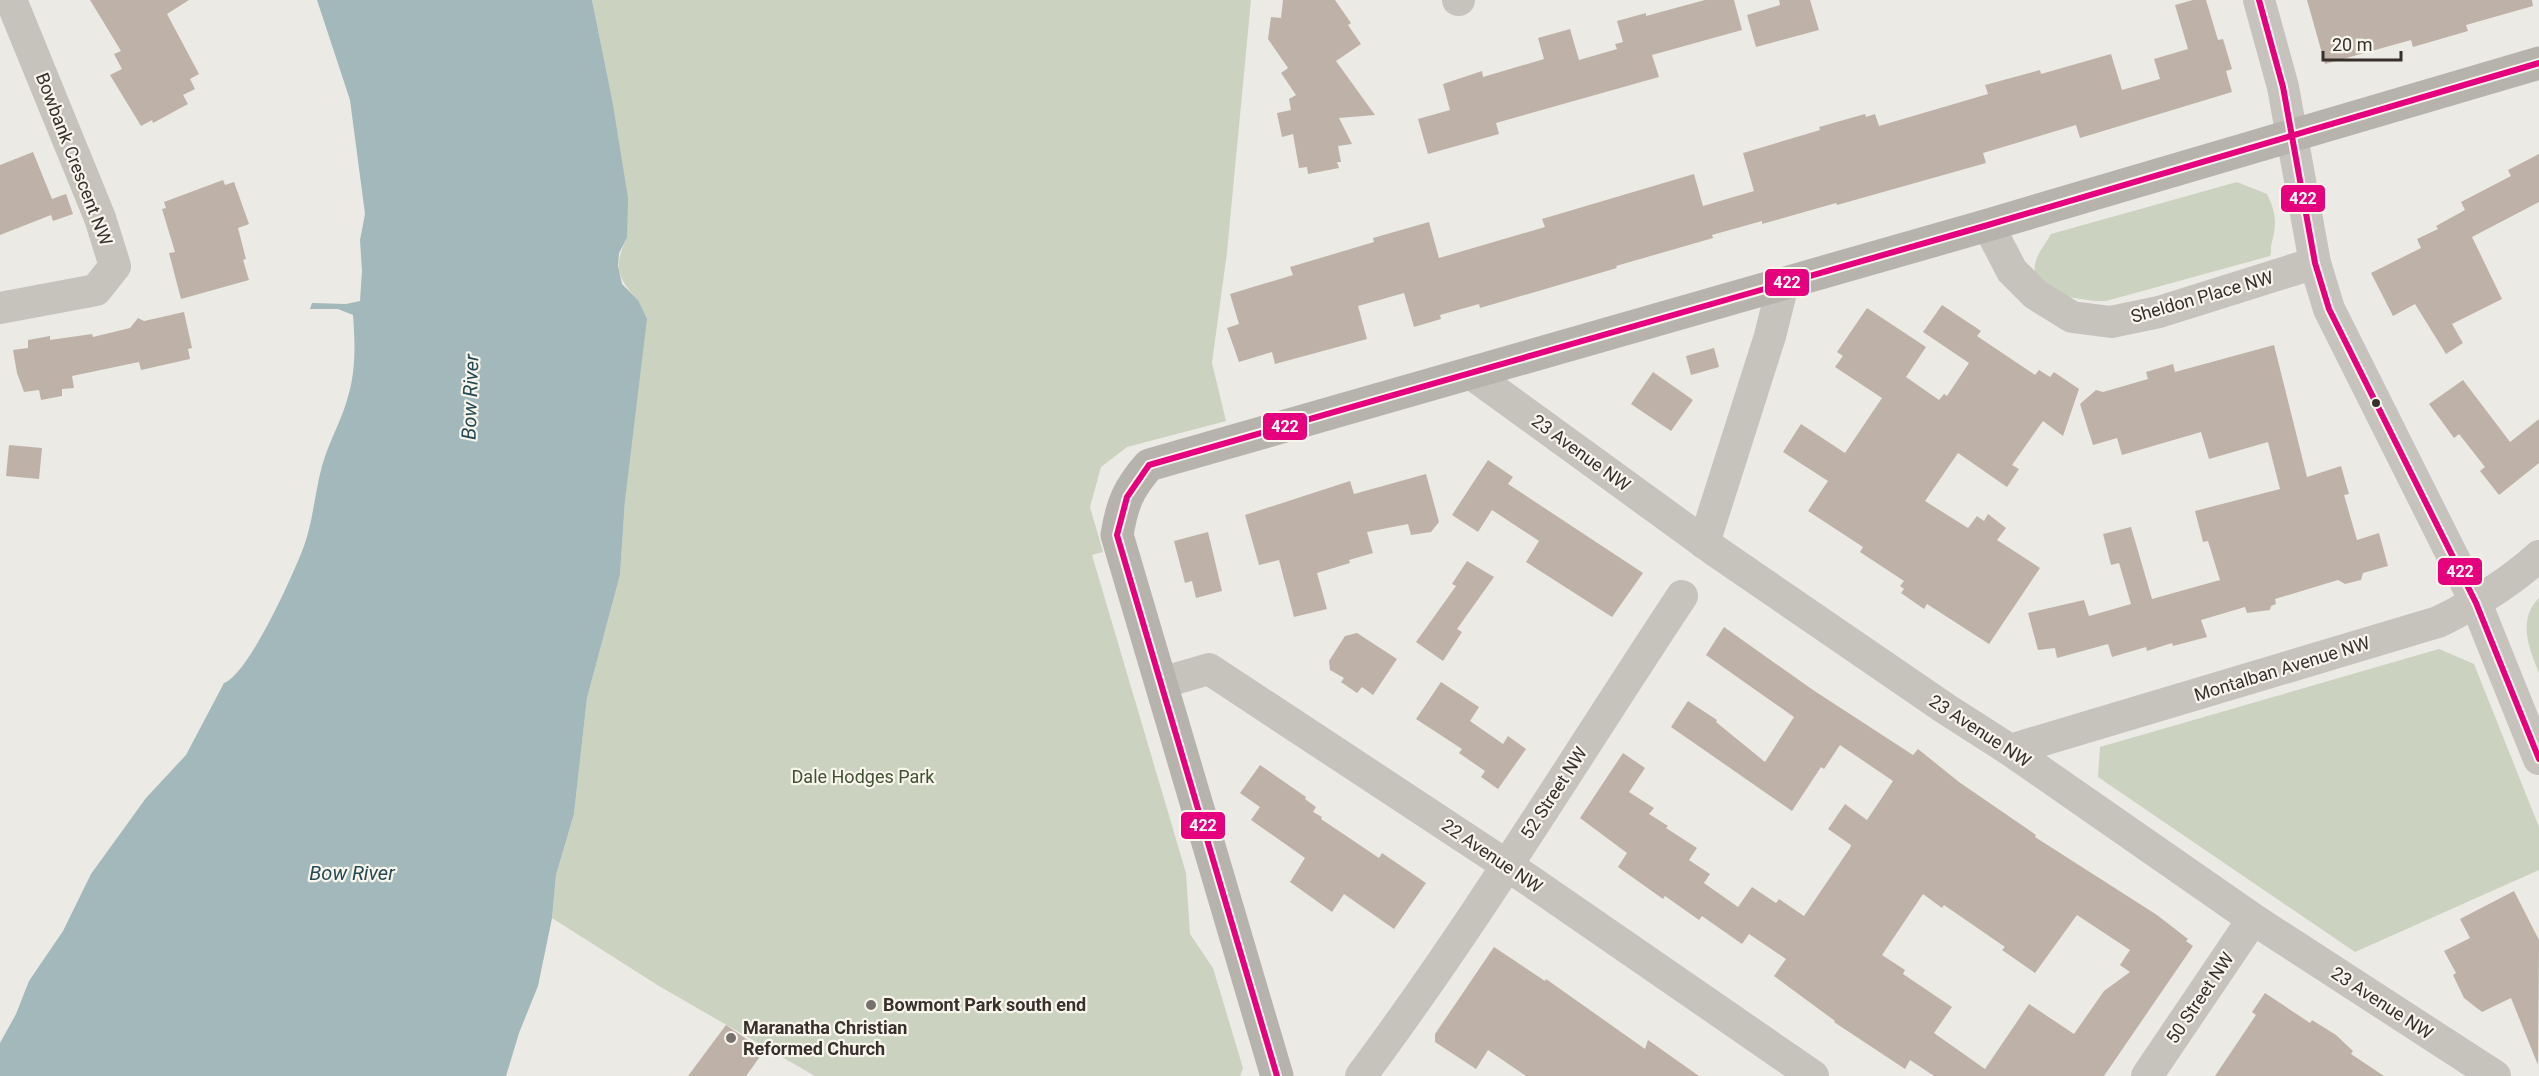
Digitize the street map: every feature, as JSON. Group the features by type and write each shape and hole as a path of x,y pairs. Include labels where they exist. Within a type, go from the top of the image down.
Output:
{"street":[{"name":"Bowbank Crescent NW","path":"0,308 96,290 115,267 100,218 11,0"},
{"path":"2259,0 2283,87 2315,263 2329,309 2476,603 2539,759"},
{"path":"1277,1076 1117,535 1122,504 1134,483 1149,465 1988,225 2539,63"},
{"name":"Sheldon Place NW","path":"1988,225 2012,271 2035,294 2072,317 2111,322 2159,312 2315,263"},
{"path":"1704,543 1770,336 1783,284"},
{"name":"23 Avenue NW","path":"1472,374 1704,543 1946,709 2010,750 2253,919 2495,1076"},
{"name":"Montalban Avenue NW","path":"2010,750 2438,622 2476,603 2514,578 2539,556"},
{"name":"52 Street NW","path":"1361,1076 1400,1024 1507,865 1682,596"},
{"name":"22 Avenue NW","path":"1161,683 1209,669 1507,865 1812,1076"},
{"name":"50 Street NW","path":"2146,1076 2253,919"}],"green space":[{"name":"Dale Hodges Park","path":"592,0 1251,0 1227,252 1212,363 1226,421 1127,447 1101,467 1090,507 1103,552 1092,555 1186,873 1190,934 1213,968 1243,1068 1240,1076 815,1076 659,986 552,918 556,875 574,814 587,698 620,575 638,300 625,285 619,271 620,256 627,238 612,99"},
{"path":"2237,182 2267,194 2274,212 2275,223 2270,256 2106,301 2065,296 2046,287 2035,273 2037,257 2051,234"},
{"path":"2539,598 2539,673 2529,644 2527,625 2532,606"},
{"path":"2439,649 2474,664 2539,827 2539,870 2355,952 2098,777 2100,747"}],"water":[{"name":"Bow River","path":"317,0 592,0 612,99 628,198 627,238 619,253 618,266 622,284 638,300 647,319 625,500 620,575 587,698 574,814 556,875 552,918 538,986 519,1033 506,1076 0,1076 0,1043 16,1014 29,981 63,931 91,874 146,798 186,755 224,683 234,676 246,662 258,643 291,578 307,536 322,466 349,393 354,354 353,315 338,309 310,309 312,303 346,304 360,301 362,271 360,240 365,214 350,100"}],"building":[{"path":"90,0 189,0 167,14 199,74 190,79 195,89 183,95 188,104 153,123 152,120 141,126 110,75 122,69 114,54 121,51"},
{"path":"1283,0 1335,0 1351,23 1348,25 1361,44 1336,61 1375,115 1339,118 1352,144 1338,146 1341,162 1337,162 1339,168 1308,174 1307,167 1299,168 1293,134 1282,137 1277,113 1291,110 1289,99 1296,95 1281,73 1288,68 1268,39 1271,17 1281,18"},
{"path":"1705,0 1734,0 1742,30 1652,55 1659,77 1496,123 1499,134 1428,154 1418,119 1450,110 1443,84 1482,71 1483,77 1544,59 1538,38 1570,29 1579,60 1617,49 1615,44 1623,42 1617,21 1646,13 1646,16"},
{"path":"1779,0 1810,0 1819,30 1756,47 1747,15 1780,5"},
{"path":"2193,0 2206,0 2218,40 2223,39 2232,69 2226,71 2232,92 2080,138 2076,125 1983,153 1986,163 1837,205 1836,203 1762,224 1762,221 1712,235 1713,238 1616,266 1617,268 1480,308 1479,304 1440,315 1441,319 1414,327 1404,293 1358,306 1367,339 1275,364 1272,352 1239,362 1227,328 1239,324 1230,294 1293,275 1290,267 1374,242 1373,238 1429,222 1439,258 1545,227 1542,219 1694,174 1703,206 1754,191 1743,153 1865,114 1866,117 1875,114 1879,126 1988,94 1985,85 2040,70 2041,74 2111,54 2122,90 2160,79 2154,59 2188,49 2175,5"},
{"path":"2307,0 2532,0 2533,6 2466,25 2468,31 2413,47 2411,40 2325,64"},
{"path":"33,152 52,199 66,194 73,214 53,221 51,215 0,235 0,165"},
{"path":"2539,154 2539,202 2472,237 2502,299 2452,324 2463,343 2446,354 2415,304 2393,316 2371,273 2421,248 2417,239 2438,229 2436,226 2465,210 2461,202 2511,176 2508,170"},
{"path":"223,180 225,185 234,182 249,224 238,228 249,280 181,299 169,253 175,252 162,209 166,208 164,202"},
{"path":"1942,305 1981,331 1977,336 2035,375 2039,370 2050,377 2054,372 2079,389 2063,436 2043,421 2012,465 2019,469 2007,487 1958,453 1925,501 1968,528 1977,516 1984,521 1988,514 2006,528 1997,540 2040,568 1989,644 1927,604 1924,609 1901,593 1904,589 1900,586 1904,581 1860,552 1863,547 1808,511 1828,481 1783,452 1801,424 1845,453 1882,398 1835,367 1843,356 1837,352 1867,308 1926,347 1906,377 1939,400 1944,394 1947,396 1969,363 1923,332"},
{"path":"184,312 192,348 188,349 190,359 141,370 139,362 72,376 74,388 62,389 62,396 41,400 39,390 24,392 17,373 13,350 28,348 28,340 50,336 50,340 92,334 93,337 130,328 138,318 144,321"},
{"path":"2274,345 2307,477 2341,466 2349,494 2344,495 2357,540 2379,533 2388,566 2363,573 2361,580 2345,584 2338,580 2275,599 2276,604 2271,606 2270,610 2247,613 2245,607 2201,620 2207,637 2173,646 2172,643 2147,651 2146,647 2112,657 2108,644 2057,658 2055,648 2038,650 2028,613 2084,600 2089,616 2131,604 2119,563 2111,565 2103,534 2131,527 2152,599 2220,580 2208,541 2203,542 2195,511 2280,489 2268,442 2209,459 2201,432 2122,455 2117,438 2093,445 2080,404 2096,390 2103,392 2148,379 2146,372 2173,364 2175,372"},
{"path":"1714,348 1719,367 1691,375 1686,356"},
{"path":"1653,372 1693,400 1671,431 1631,404"},
{"path":"2463,380 2510,442 2539,419 2539,463 2499,495 2480,471 2485,467 2459,434 2454,438 2429,404"},
{"path":"9,445 42,448 39,479 6,476"},
{"path":"1488,460 1513,477 1508,484 1643,573 1612,617 1526,562 1539,541 1492,510 1478,532 1452,515"},
{"path":"1426,474 1439,522 1431,532 1411,535 1408,524 1367,532 1373,553 1317,573 1327,609 1294,617 1279,560 1259,565 1245,515 1350,481 1354,494"},
{"path":"1208,532 1222,591 1196,598 1192,581 1185,583 1174,541"},
{"path":"1467,561 1494,577 1457,629 1462,632 1443,661 1416,642 1456,586 1452,584"},
{"path":"1724,627 1813,690 1913,755 1918,749 1959,782 2036,835 2035,837 2157,915 2188,939 2186,941 2193,946 2104,1076 1934,1076 1910,1060 1905,1069 1834,1022 1774,976 1786,959 1749,934 1742,944 1702,916 1699,920 1665,896 1663,899 1618,867 1627,853 1580,818 1623,753 1645,768 1629,792 1654,808 1649,814 1668,826 1666,828 1697,848 1689,860 1710,874 1704,883 1738,907 1752,887 1776,903 1779,899 1804,916 1851,845 1828,829 1845,804 1867,820 1893,781 1840,745 1824,769 1821,767 1792,811 1671,727 1688,701 1717,720 1716,722 1765,762 1794,717 1706,655","holes":["1923,894 1942,908 1944,905 2005,947 2002,950 2035,973 2077,915 2130,950 2120,965 2130,972 2104,991 2074,1034 2029,1004 1985,1069 1934,1033 1952,1007 1903,974 1905,970 1882,955"]},
{"path":"1357,633 1397,659 1373,695 1362,687 1357,693 1341,682 1344,678 1330,670 1329,661 1345,636"},
{"path":"1441,682 1479,707 1470,721 1503,744 1508,736 1526,749 1498,789 1481,777 1485,771 1459,753 1462,749 1416,719"},
{"path":"1260,765 1306,797 1305,799 1316,807 1313,812 1322,817 1321,819 1379,858 1382,853 1426,883 1394,929 1344,894 1332,912 1290,882 1305,858 1251,820 1260,807 1240,793"},
{"path":"2514,891 2539,940 2538,1065 2511,998 2482,1012 2464,998 2453,975 2456,973 2444,951 2470,938 2460,919"},
{"path":"1494,947 1545,981 1546,979 1645,1049 1648,1040 1699,1076 1526,1076 1488,1050 1476,1069 1435,1042 1435,1034"},
{"path":"2265,993 2310,1023 2312,1020 2336,1035 2353,1051 2351,1054 2384,1076 2215,1076 2256,1015 2252,1012"},
{"name":"Maranatha Christian Reformed Church","path":"726,1025 764,1051 746,1076 688,1076"}],"transit line":[{"name":"422","path":"2259,0 2283,87 2315,263 2329,309 2476,603 2539,759"},
{"name":"422","path":"1277,1076 1117,535 1127,497 1149,465 1988,225 2539,63"}],"place":[{"name":"Bowmont Park south end","path":"871,1005"},
{"name":"Maranatha Christian Reformed Church","path":"731,1038"}]}
